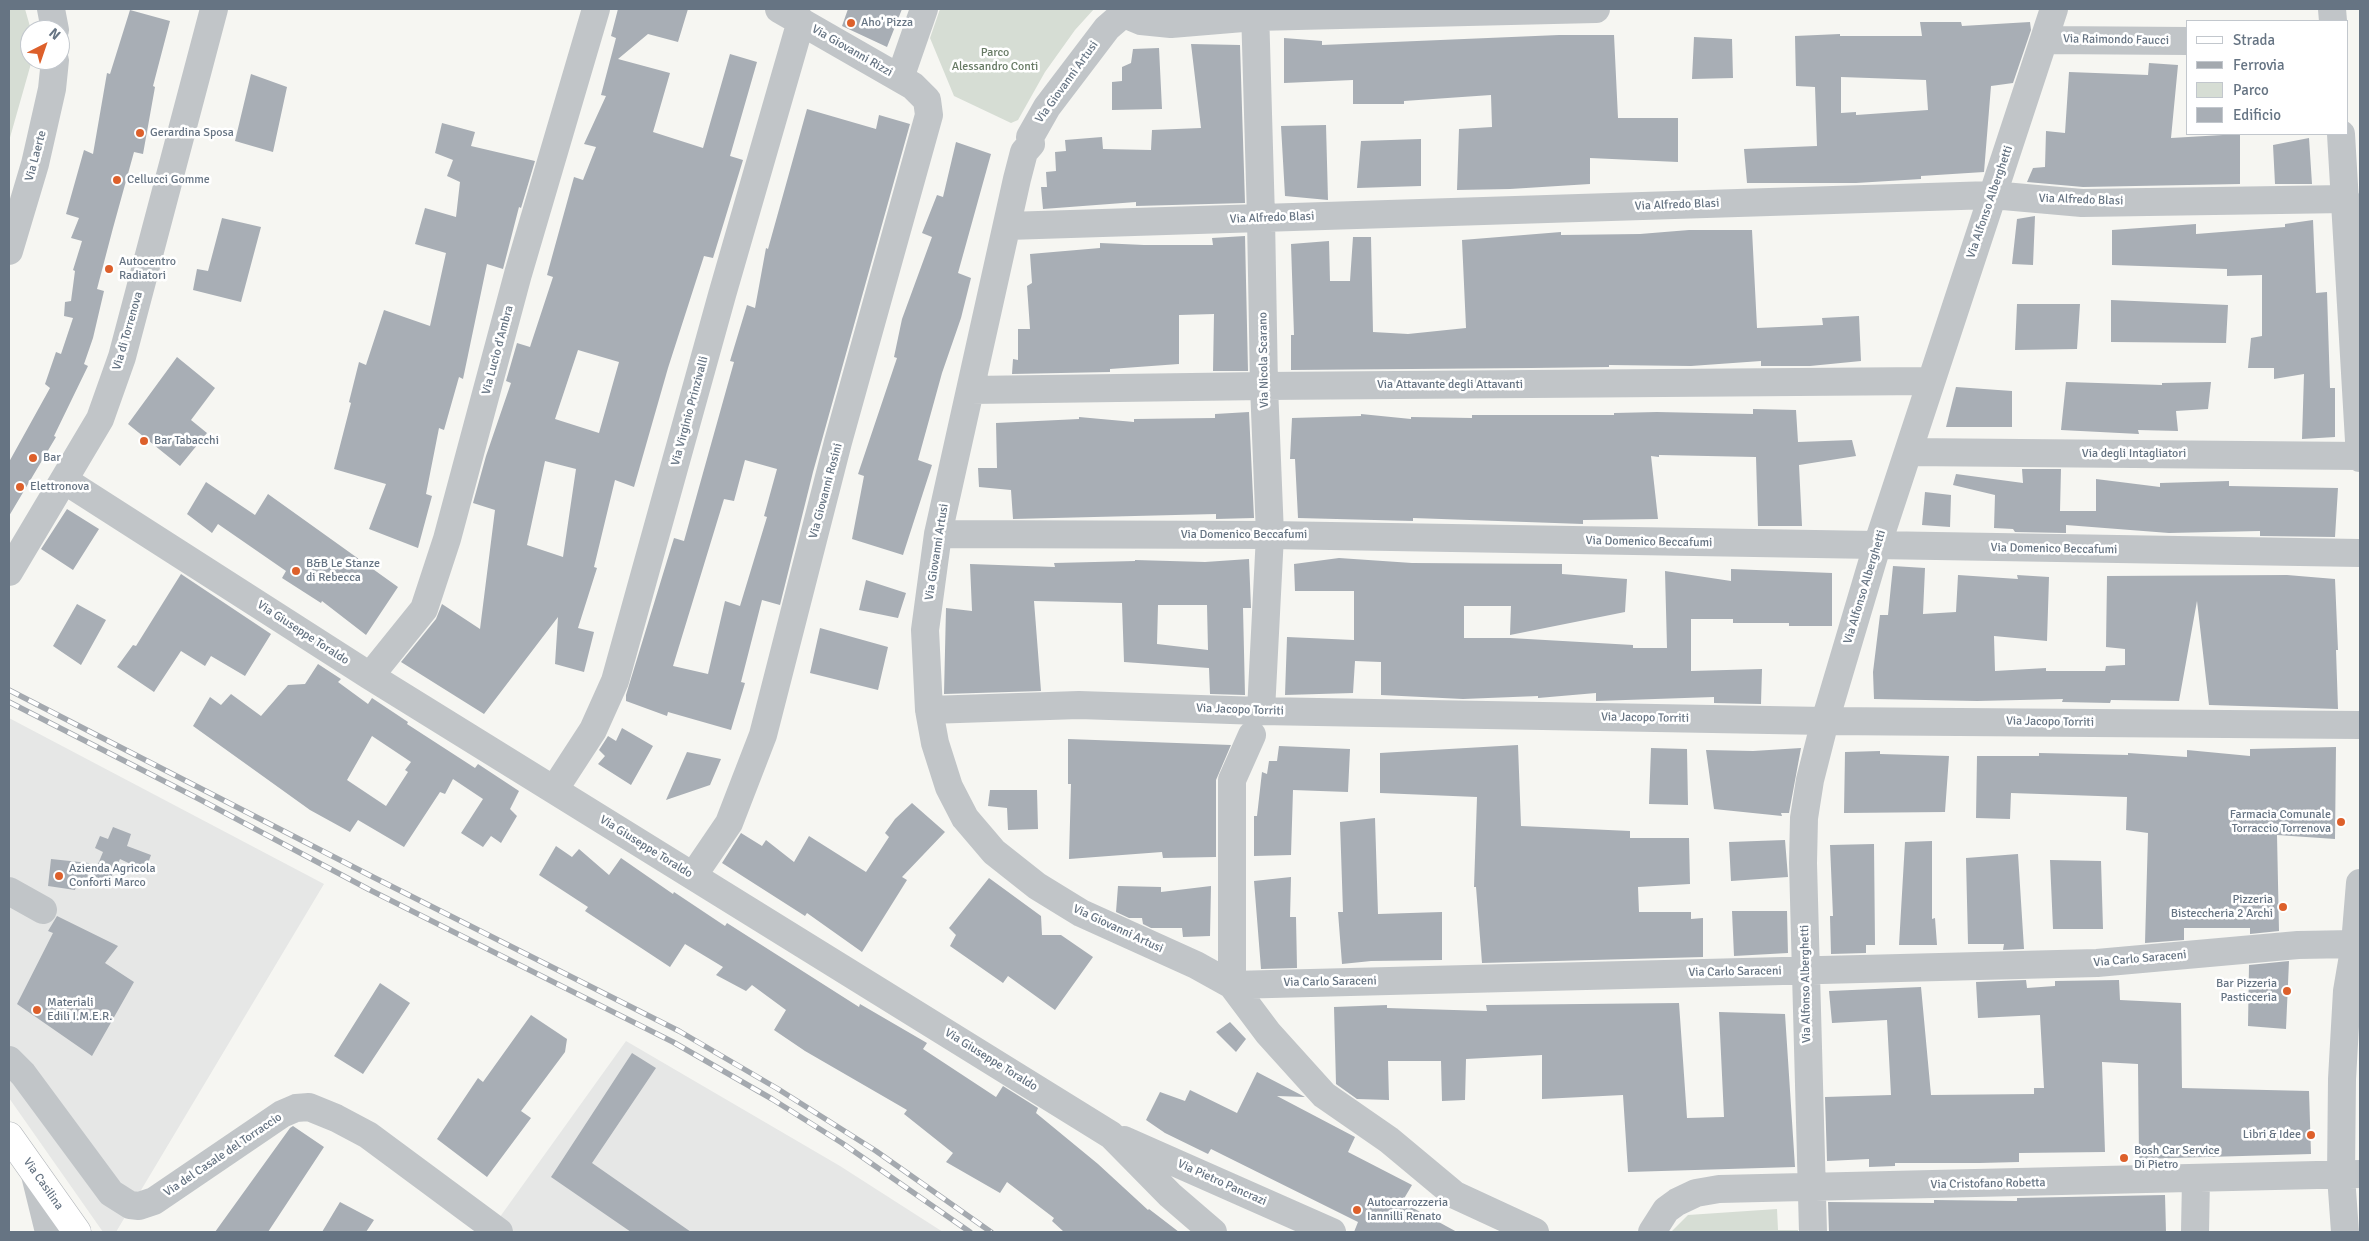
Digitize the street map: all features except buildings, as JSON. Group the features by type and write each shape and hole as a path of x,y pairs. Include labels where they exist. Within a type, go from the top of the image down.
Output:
{"main road":[{"name":"Via Casilina","path":"9,1136 78,1232"}],"street":[{"name":"Via di Torrenova","path":"13,560 100,419 122,357 214,9"},
{"name":"Via Lucio d'Ambra","path":"370,676 424,609 446,539 518,274 596,9"},
{"path":"900,78 924,9"},
{"path":"1129,10 1129,16 1156,24 1255,13 1596,9"},
{"name":"Via Alfonso Alberghetti","path":"1813,1232 1803,863 1804,818 1810,780 1825,720 1877,546 2054,9"},
{"name":"Via Giovanni Artusi","path":"1129,10 1107,28 1040,117 1030,137 1031,144 1024,152 938,534 925,630 929,710 935,743 949,787 965,818 994,852 1037,886 1081,913 1196,965 1232,985 1268,1033 1324,1095 1389,1140 1455,1195 1535,1232"},
{"name":"Via Nicola Scarano","path":"1255,13 1262,218 1264,386 1270,535 1256,723"},
{"name":"Via Giovanni Rizzi","path":"790,15 900,78 923,95"},
{"name":"Via Virginio Prinzivalli","path":"554,790 593,730 615,681 722,295 790,15"},
{"name":"Via Raimondo Faucci","path":"2045,40 2186,41"},
{"name":"Via Laerte","path":"9,251 37,154 52,89 54,70"},
{"name":"Via Giovanni Rosini","path":"693,876 729,823 763,735 838,442 928,120 929,109 923,95"},
{"path":"2341,135 2346,199 2355,271 2360,457"},
{"name":"Via Alfredo Blasi","path":"1007,226 1992,195 2082,203 2346,199"},
{"name":"Via Attavante degli Attavanti","path":"971,390 1264,386 1930,382"},
{"name":"Via degli Intagliatori","path":"1908,452 2360,457"},
{"name":"Via Giuseppe Toraldo","path":"64,480 370,676 1111,1135 1170,1195 1214,1232"},
{"name":"Via Domenico Beccafumi","path":"938,534 1270,535 2360,553"},
{"name":"Via Jacopo Torriti","path":"929,710 1079,705 1256,723 1825,720 2360,725"},
{"path":"1232,985 1232,780 1256,723"},
{"path":"2345,1232 2351,1175 2342,1079 2347,991 2355,944 2360,883"},
{"path":"9,891 43,910"},
{"name":"Via Carlo Saraceni","path":"1232,985 2097,963 2298,946 2355,944"},
{"name":"Via del Casale del Torraccio","path":"9,1060 23,1074 111,1193 130,1205 139,1206 154,1201 274,1118 290,1110 309,1107 368,1136 499,1232"},
{"name":"Via Pietro Pancrazi","path":"1111,1135 1332,1232"},
{"path":"34,1171 49,1232"},
{"name":"Via Cristofano Robetta","path":"1652,1232 1666,1210 1682,1198 1696,1193 1719,1189 2351,1175"},
{"path":"2195,1232 2196,1179"}],"shaded area":[{"path":"9,718 324,884 116,1232 103,1232 9,1098"},
{"path":"626,1041 840,1166 943,1232 511,1232 497,1221"}],"green space":[{"path":"9,9 25,9 28,20 20,20 20,70 29,70 9,141"},
{"name":"Parco Alessandro Conti","path":"940,9 1094,9 1075,30 1045,72 1018,120 1011,123 954,96 930,38"},
{"path":"1777,1209 1778,1230 1798,1230 1798,1232 1671,1232 1688,1215"}],"railway":[{"path":"9,690 373,877 679,1031 778,1089 876,1151 991,1232"},
{"path":"9,702 199,799 368,889 673,1042 772,1099 842,1143 970,1232"}],"place":[{"name":"Aho' Pizza","path":"851,23"},
{"name":"Gerardina Sposa","path":"140,133"},
{"name":"Cellucci Gomme","path":"117,180"},
{"name":"Autocentro Radiatori","path":"109,269"},
{"name":"Bar Tabacchi","path":"144,441"},
{"name":"Bar","path":"33,458"},
{"name":"Elettronova","path":"20,487"},
{"name":"B&B Le Stanze di Rebecca","path":"296,571"},
{"name":"Farmacia Comunale Torraccio Torrenova","path":"2341,822"},
{"name":"Azienda Agricola Conforti Marco","path":"59,876"},
{"name":"Pizzeria Bisteccheria 2 Archi","path":"2283,907"},
{"name":"Bar Pizzeria Pasticceria","path":"2287,991"},
{"name":"Materiali Edili I.M.E.R.","path":"37,1010"},
{"name":"Libri & Idee","path":"2311,1135"},
{"name":"Bosh Car Service Di Pietro","path":"2124,1158"},
{"name":"Autocarrozzeria Iannilli Renato","path":"1357,1210"}]}
